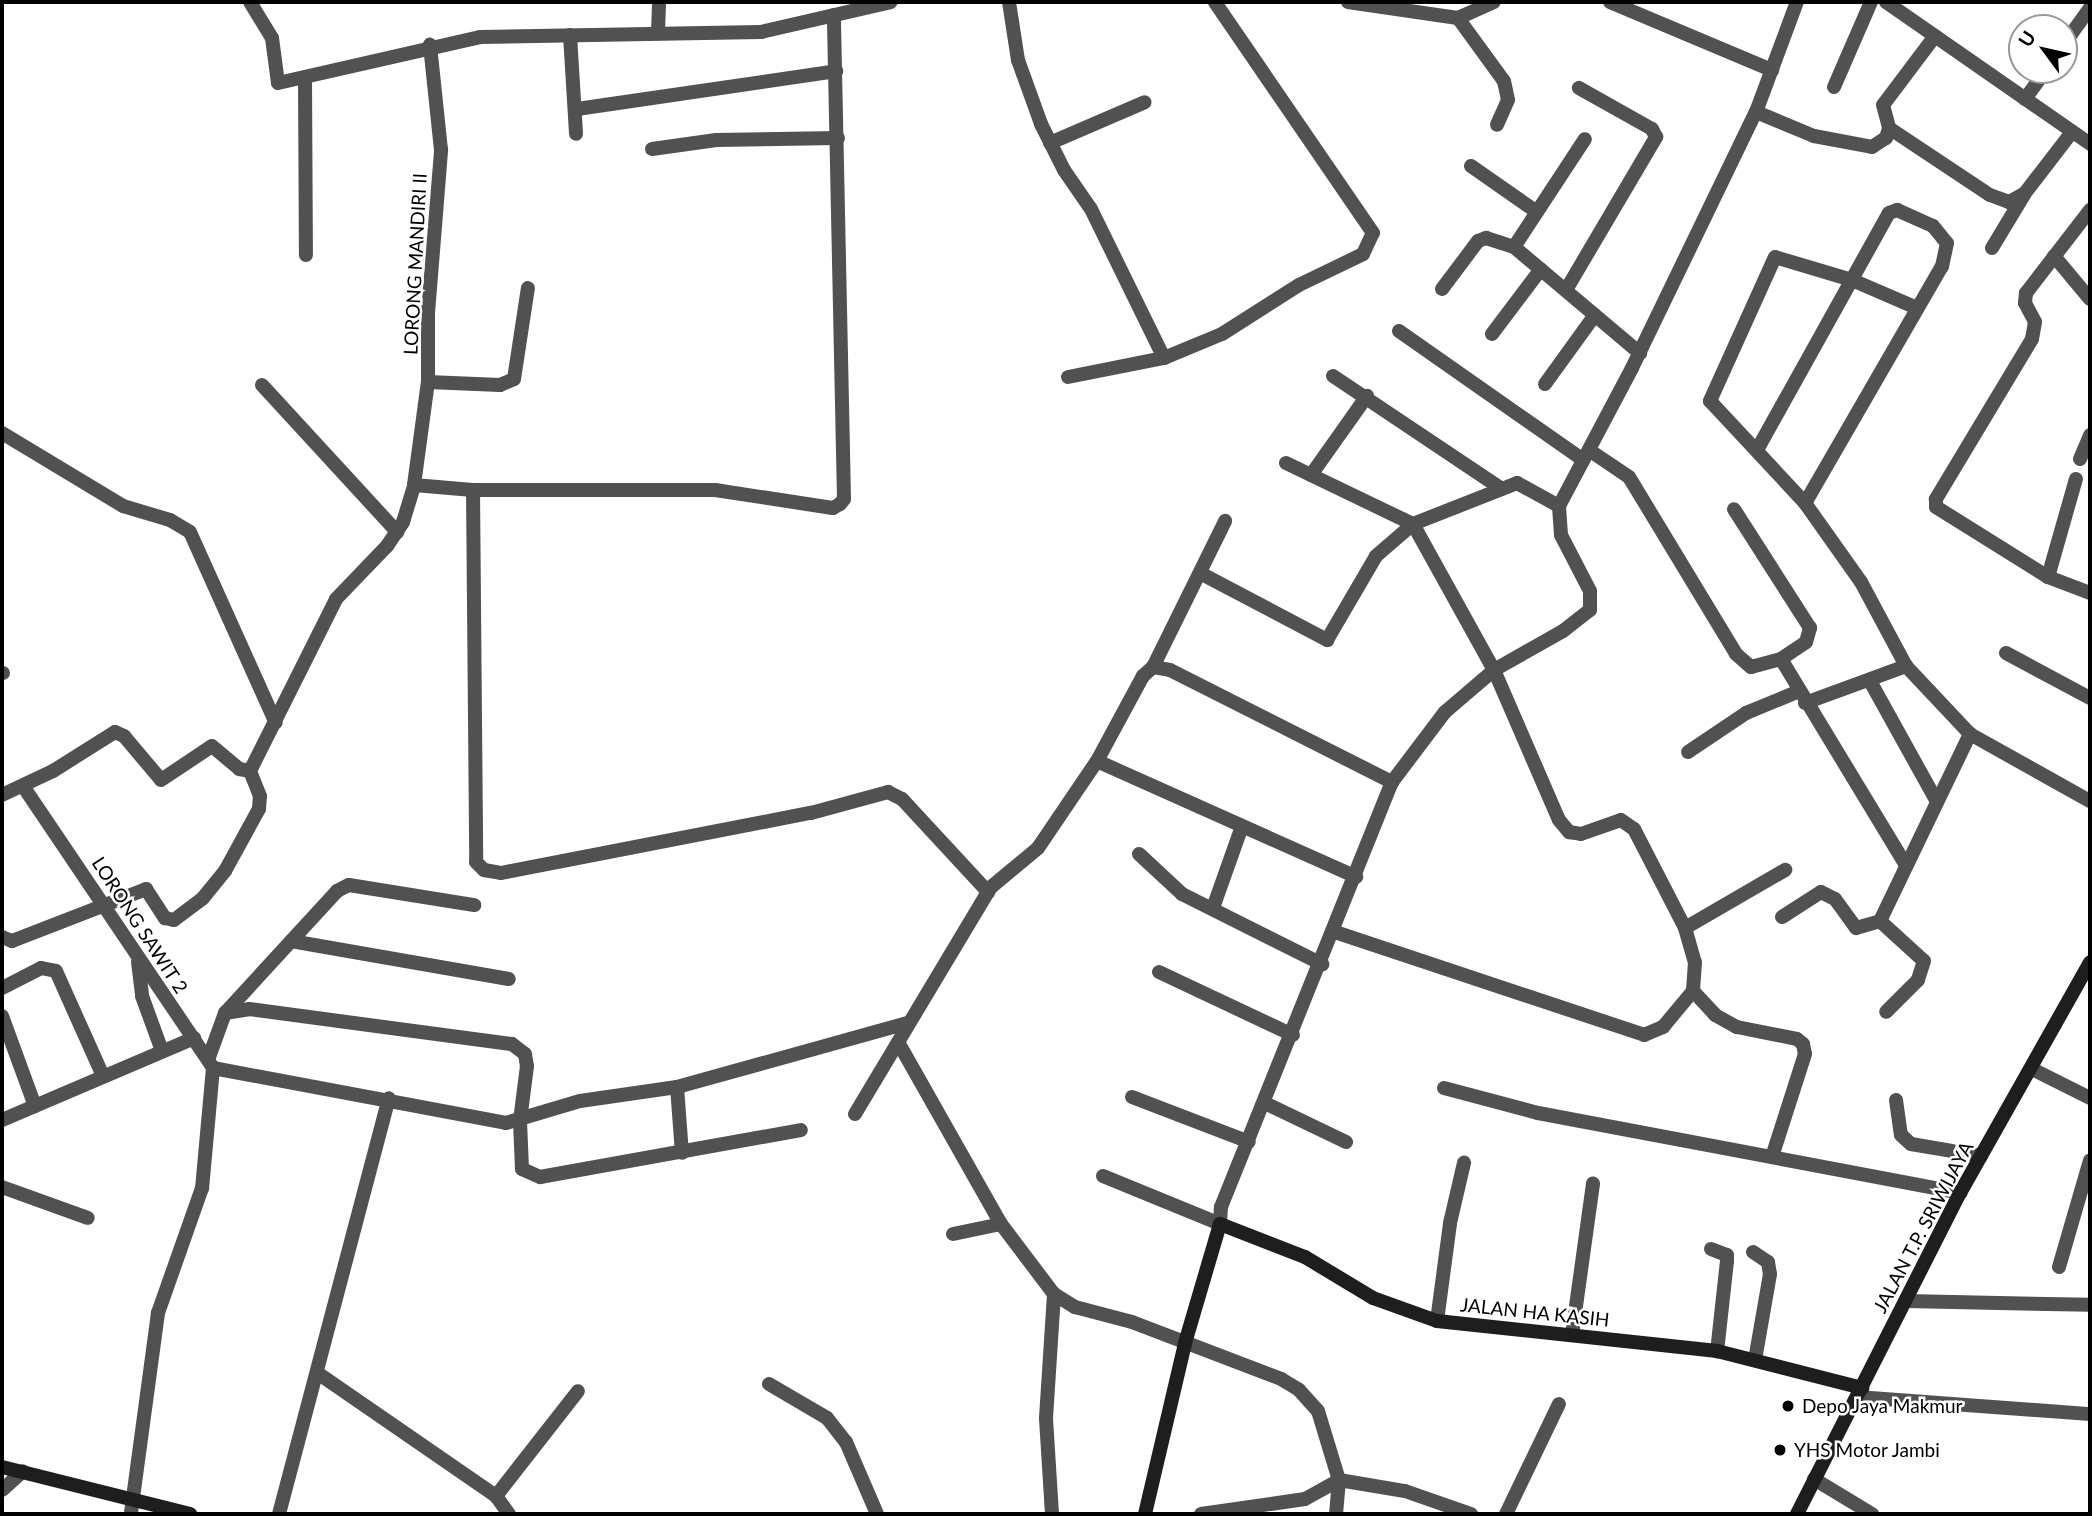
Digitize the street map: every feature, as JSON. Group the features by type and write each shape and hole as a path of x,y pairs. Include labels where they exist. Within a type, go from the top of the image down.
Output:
{"street":[{"path":"250,2 272,38 278,83 430,45 480,37 761,32 891,2"},
{"path":"658,33 659,2"},
{"path":"1009,2 1017,60 1050,143 1091,209 1164,358"},
{"path":"1068,377 1164,358 1223,334 1299,285 1363,254 1373,233 1216,2"},
{"path":"1348,2 1458,18 1494,2"},
{"path":"1610,2 1772,70"},
{"path":"1145,1514 1185,1343 1220,1224 1221,1207 1335,932 1392,782 1445,712 1494,670 1563,632 1590,610 1590,591 1561,535 1559,506 1640,353 1756,112 1797,2"},
{"path":"1834,87 1871,2"},
{"path":"1886,2 2090,144"},
{"path":"2078,25 2090,8"},
{"path":"414,485 472,490 715,490 833,508 840,504 844,499 834,15"},
{"path":"1458,18 1504,81 1508,100 1497,125"},
{"path":"569,35 577,109 576,134"},
{"path":"1756,112 1814,136 1872,147 1881,144 1889,128 1883,105 1935,36"},
{"name":"LORONG MANDIRI II","path":"397,532 414,485 428,382 428,313 441,150 430,45"},
{"path":"577,109 836,71"},
{"path":"305,78 306,255"},
{"path":"2025,99 2036,84"},
{"path":"1566,290 1656,136 1652,129 1578,88"},
{"path":"1050,143 1145,102"},
{"path":"1889,128 2000,201 2009,202 2025,193"},
{"path":"1992,248 2025,193 2072,132"},
{"path":"652,149 716,140 838,138"},
{"path":"1514,247 1585,139"},
{"path":"1471,166 1537,212"},
{"path":"2090,210 2026,293 2025,303 2035,323 2024,357 1936,499 1936,507 2048,577 2090,593"},
{"path":"1756,450 1889,213 1909,213 1933,226 1947,243 1942,266 1805,503"},
{"path":"1442,289 1478,241 1486,237 1514,247 1640,353"},
{"path":"1917,308 1852,280 1780,255 1770,263 1710,401 1805,503 1861,582 1906,666 1970,734 2090,801"},
{"path":"2054,256 2090,299"},
{"path":"1492,334 1541,269"},
{"path":"428,382 510,383 518,369 528,288"},
{"path":"1545,384 1595,315"},
{"path":"1398,331 1586,455 1629,477 1736,654 1751,667 1781,659 1806,642 1810,628 1734,509"},
{"path":"1334,376 1502,489"},
{"path":"250,771 336,599 397,532 262,385"},
{"path":"1311,475 1367,396"},
{"path":"2,433 123,506 170,520 190,532 276,723"},
{"path":"2080,459 2090,435"},
{"path":"1286,463 1413,524 1494,670 1559,820 1569,832 1581,834 1621,820 1634,829 1685,928 1695,962 1693,991 1663,1027 1644,1035 1335,932"},
{"path":"2048,577 2076,479"},
{"path":"1200,573 1327,640 1376,556 1413,524 1517,483 1559,506"},
{"path":"472,490 476,862 484,870 501,873 811,813 888,792 902,799 988,892"},
{"path":"855,1115 988,892 1033,854 1097,761 1143,676 1153,667 1225,521"},
{"path":"2006,653 2090,698"},
{"path":"1781,659 1801,697 1906,865"},
{"path":"1688,752 1746,713 1870,681 1906,666"},
{"path":"1153,667 1170,670 1392,782"},
{"path":"1870,681 1937,802"},
{"path":"2,795 23,786 115,732 124,736 161,780 212,746 239,769 250,771"},
{"path":"1782,917 1821,892 1835,899 1856,928 1880,921 1970,734"},
{"path":"1097,761 1241,829 1356,877"},
{"path":"2,937 12,941 146,889 170,921 203,898 230,863 259,808 260,796 250,771"},
{"name":"LORONG SAWIT 2","path":"23,786 107,906 138,962 211,1063"},
{"path":"1213,908 1241,829"},
{"path":"1139,855 1182,894 1322,964"},
{"path":"1685,928 1785,870"},
{"path":"131,1514 158,1312 202,1188 211,1063 225,1013 337,891 349,885 474,905"},
{"path":"1880,921 1924,961 1919,980 1885,1012"},
{"path":"292,941 509,979"},
{"path":"138,962 142,996 162,1051"},
{"name":"JALAN T.P. SRIWIJAYA","path":"1797,1514 1960,1193 2090,962"},
{"path":"2,988 41,968 56,971 103,1076"},
{"path":"1159,972 1293,1035"},
{"path":"1693,991 1715,1015 1737,1027 1797,1039 1803,1044 1805,1054 1772,1157"},
{"path":"225,1013 249,1009 512,1044 525,1054 527,1066 520,1121 522,1169 540,1177 801,1130"},
{"path":"2,1016 35,1106"},
{"path":"211,1063 506,1123 580,1101 677,1087 908,1023"},
{"path":"2,1121 194,1038"},
{"path":"898,1042 1001,1224 1054,1294 1075,1307 1185,1343 1281,1379 1299,1390 1318,1411 1339,1480 1336,1514"},
{"path":"2032,1069 2090,1098"},
{"path":"677,1087 682,1153"},
{"path":"1444,1088 1538,1113 1960,1193"},
{"path":"1132,1097 1249,1142"},
{"path":"279,1514 319,1374 389,1098"},
{"path":"1896,1100 1901,1135 1911,1144 1981,1156"},
{"path":"1265,1103 1346,1142"},
{"path":"2059,1267 2090,1160"},
{"path":"1437,1321 1450,1223 1464,1163"},
{"path":"1103,1176 1220,1224"},
{"path":"1572,1335 1593,1183"},
{"path":"2,1187 88,1218"},
{"path":"953,1234 1001,1224"},
{"name":"JALAN HA KASIH","path":"1220,1224 1305,1257 1373,1298 1437,1321 1717,1352 1755,1360 1859,1392"},
{"path":"1711,1249 1727,1255 1717,1352"},
{"path":"1753,1252 1768,1262 1769,1273 1755,1360"},
{"path":"1052,1514 1046,1418 1054,1294"},
{"path":"1906,1301 2090,1305"},
{"path":"319,1374 496,1496 509,1514"},
{"path":"769,1384 827,1418 846,1442 877,1514"},
{"path":"496,1496 578,1391"},
{"path":"1859,1392 2090,1414"},
{"path":"1506,1514 1559,1404"},
{"path":"2,1466 190,1514"},
{"path":"2,1490 23,1471"},
{"path":"1814,1479 1872,1514"},
{"path":"1201,1514 1304,1499 1339,1480 1405,1491 1444,1510 1471,1514"}],"place":[{"name":"Depo Jaya Makmur","path":"1788,1406"},
{"name":"YHS Motor Jambi","path":"1780,1450"}]}
